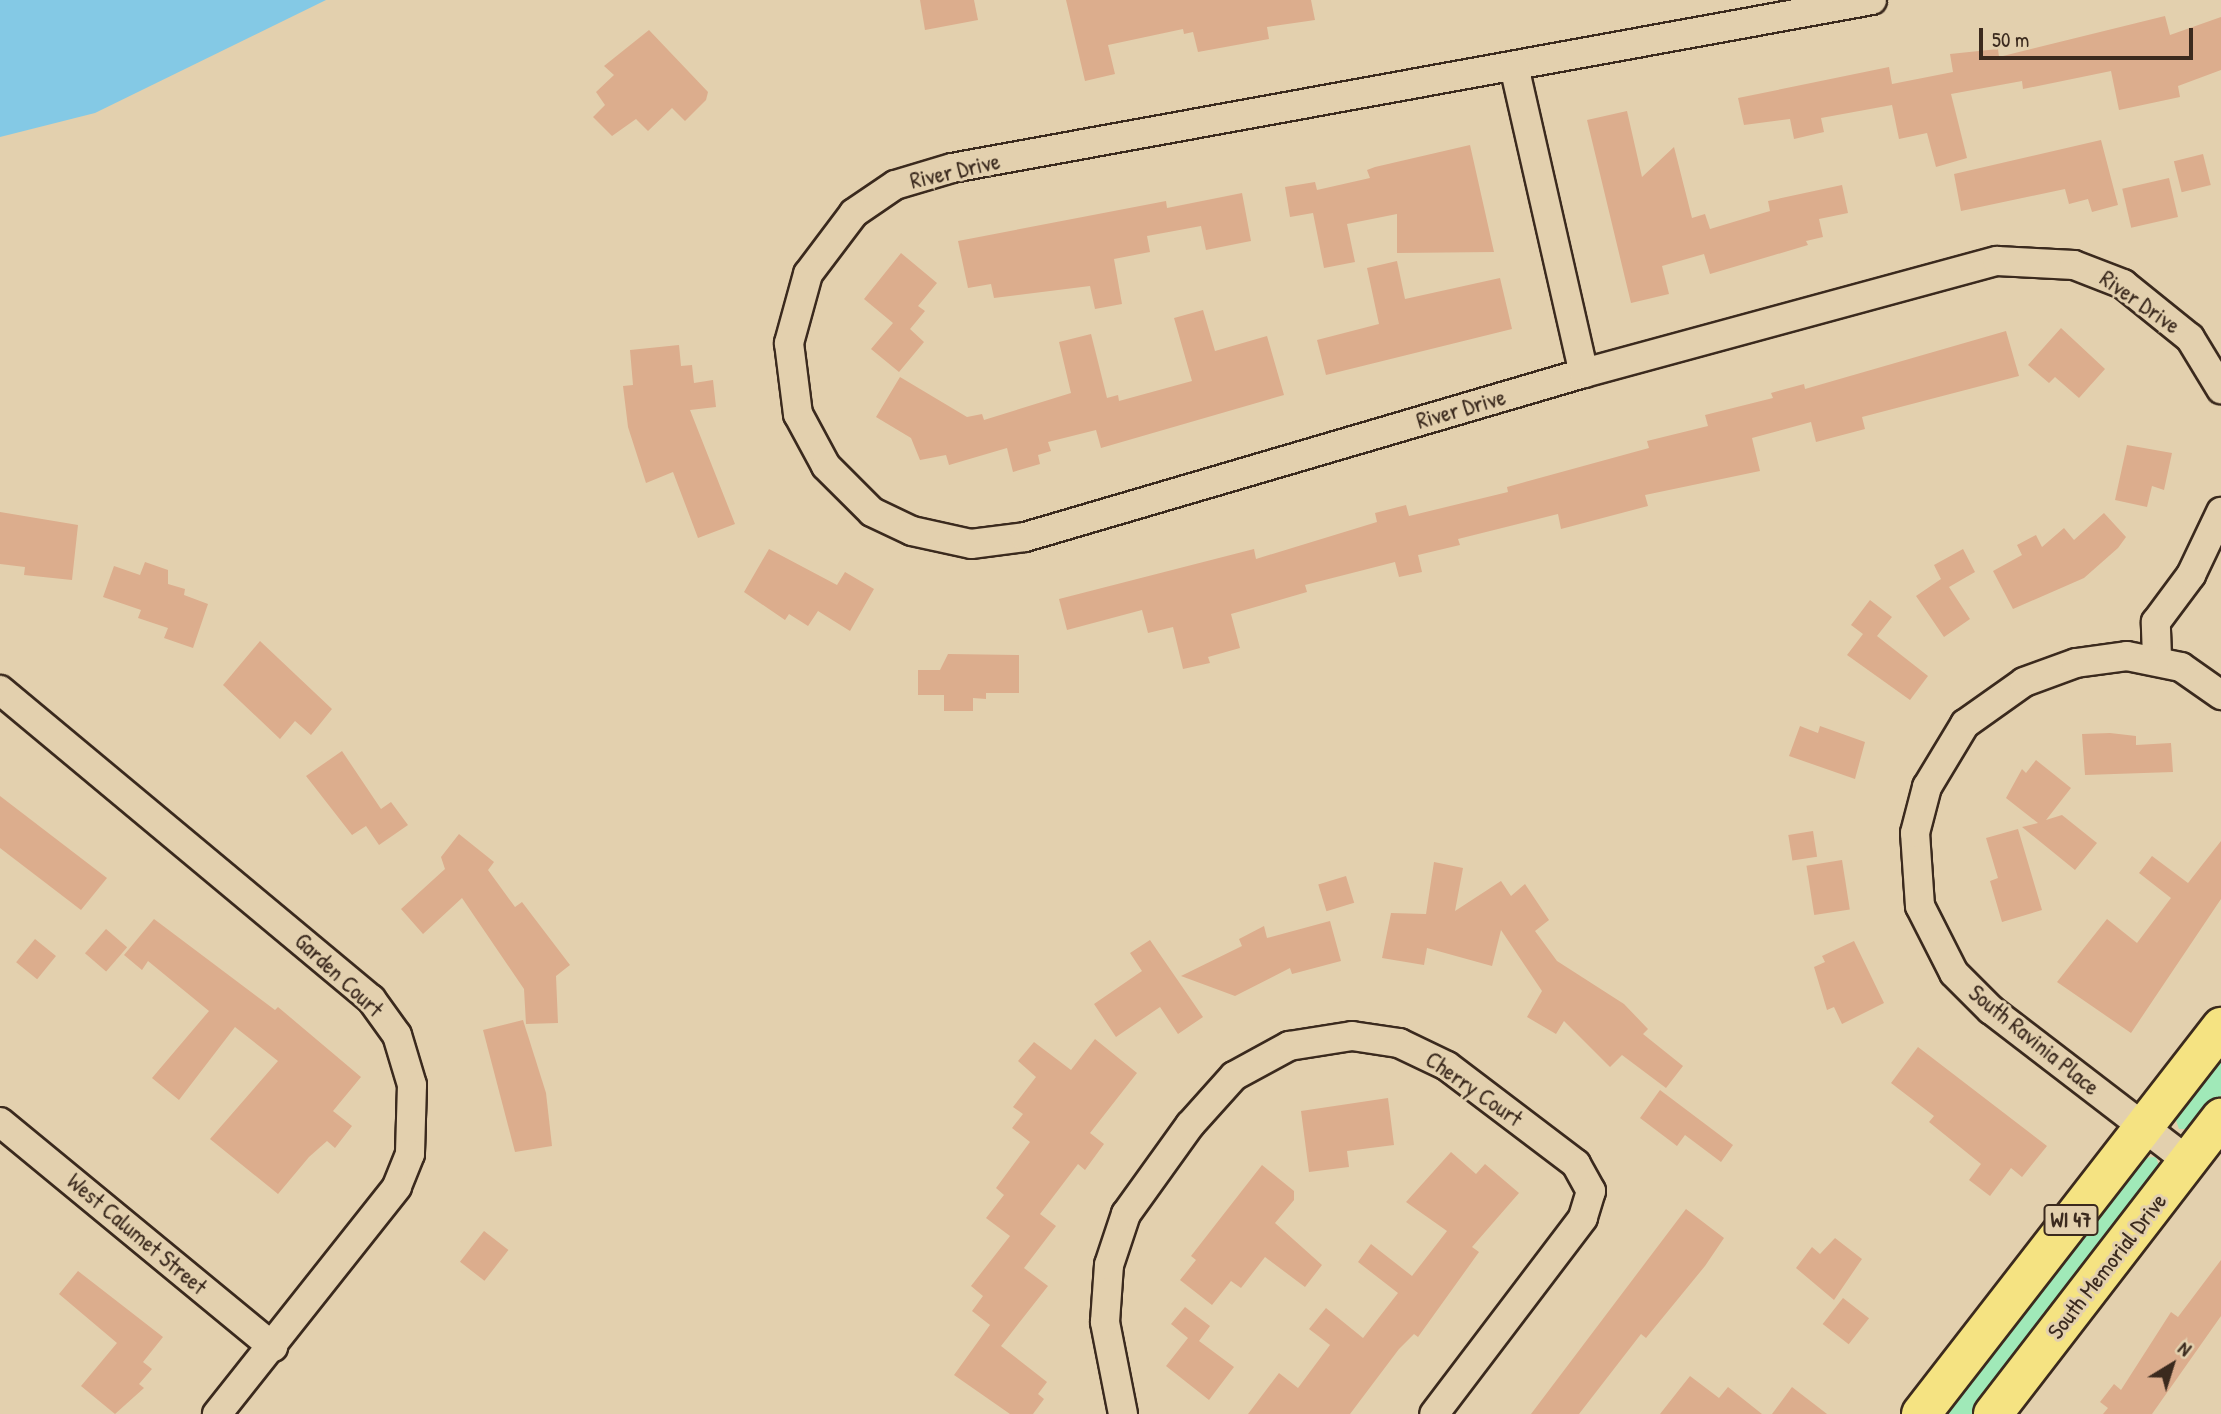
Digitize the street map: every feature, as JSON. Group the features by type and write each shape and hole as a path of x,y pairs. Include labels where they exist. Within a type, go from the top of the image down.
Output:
{"main road":[{"name":"WI 47","path":"1921,1414 2221,1027"},
{"name":"South Memorial Drive","path":"1993,1414 2221,1118"}],"street":[{"name":"River Drive","path":"1872,0 952,168 895,185 854,213 807,274 789,343 793,394 814,448 855,498 890,523 971,544 1025,537 1584,373 1997,261 2022,260 2074,265 2123,284 2190,338 2221,389"},
{"path":"1514,66 1584,373"},
{"path":"2221,512 2191,575 2156,622 2157,658 2221,695"},
{"name":"South Ravinia Place","path":"2157,658 2076,663 2024,682 1983,707 1937,767 1915,833 1920,906 1954,973 1991,1010 2188,1161"},
{"name":"Garden Court","path":"0,690 371,999 397,1035 412,1085 414,1121 406,1169 376,1218 217,1414"},
{"name":"Cherry Court","path":"1123,1414 1105,1322 1109,1265 1126,1214 1202,1110 1234,1076 1289,1046 1352,1036 1399,1044 1447,1066 1576,1164 1589,1184 1590,1206 1583,1218 1434,1414"},
{"name":"West Calumet Street","path":"0,1122 273,1347"}],"green space":[{"path":"2221,1052 2221,1095 2195,1129 2179,1129 2174,1114"},
{"path":"2156,1157 2161,1172 1973,1414 1942,1414 2140,1158"}],"water":[{"path":"0,0 326,0 95,113 0,137"}],"building":[{"path":"920,0 974,0 978,20 925,30"},
{"path":"1066,0 1311,0 1315,20 1267,27 1269,39 1198,52 1193,32 1184,34 1183,29 1108,45 1115,74 1085,81"},
{"path":"2165,16 2170,35 2221,17 2221,70 2178,86 2180,97 2119,110 2111,71 2023,89 2022,81 1951,94 1967,158 1936,167 1927,133 1899,139 1892,105 1821,118 1824,132 1794,139 1790,119 1744,125 1738,98 1889,67 1892,84 1953,72 1950,54 1998,49 1999,57"},
{"path":"649,30 708,92 706,100 685,121 672,108 648,131 636,119 612,136 593,117 605,105 596,92 614,75 604,66"},
{"path":"1627,111 1642,177 1674,147 1692,218 1705,214 1710,229 1770,211 1768,201 1842,185 1848,213 1819,219 1823,237 1806,241 1808,245 1710,274 1704,254 1662,266 1669,294 1631,303 1587,120"},
{"path":"2101,140 2118,205 2092,212 2088,199 2069,204 2065,189 1961,211 1954,174"},
{"path":"1470,145 1494,252 1397,253 1397,214 1347,224 1355,262 1324,268 1313,213 1290,217 1285,187 1315,182 1317,190 1370,178 1367,170 1375,167"},
{"path":"2203,154 2211,185 2182,192 2174,161"},
{"path":"2169,178 2178,217 2131,228 2122,189"},
{"path":"1242,193 1251,241 1206,250 1201,226 1147,236 1150,252 1114,259 1122,304 1095,309 1090,286 994,298 991,284 968,288 958,241 1166,201 1167,208"},
{"path":"901,253 937,283 918,306 925,311 910,329 924,342 899,372 871,349 893,323 864,299"},
{"path":"1397,261 1405,299 1500,278 1512,329 1326,375 1317,340 1379,324 1367,268"},
{"path":"1203,310 1215,351 1267,336 1284,395 1101,448 1096,430 1048,442 1051,451 1038,455 1040,464 1013,472 1007,448 949,465 946,455 920,460 911,438 876,417 900,377 967,417 982,414 984,420 1071,393 1059,342 1091,334 1107,398 1118,395 1119,401 1192,381 1174,318"},
{"path":"2061,328 2105,369 2079,398 2055,377 2049,383 2028,365"},
{"path":"2006,331 2019,376 1862,417 1865,429 1816,442 1811,422 1752,438 1760,471 1645,495 1648,506 1561,529 1558,514 1458,539 1460,545 1418,555 1422,572 1399,577 1395,562 1305,585 1307,592 1231,614 1240,648 1208,657 1210,663 1183,669 1173,627 1148,633 1142,610 1067,630 1059,599 1254,549 1256,559 1377,522 1375,513 1406,505 1409,516 1508,492 1507,487 1649,448 1647,441 1708,426 1705,415 1773,398 1771,393 1804,384 1805,389"},
{"path":"679,345 681,366 692,365 694,383 713,380 716,407 690,410 735,524 698,538 673,472 646,483 628,427 623,386 633,385 630,350"},
{"path":"2127,445 2172,453 2164,490 2152,486 2147,507 2115,500"},
{"path":"0,512 78,525 72,580 24,575 25,567 0,564"},
{"path":"2104,513 2126,537 2118,548 2084,578 2013,609 1993,571 2022,555 2017,545 2036,535 2042,547 2064,528 2074,540"},
{"path":"769,549 837,585 845,572 874,589 850,631 818,611 808,626 789,614 785,620 744,592"},
{"path":"1963,549 1975,572 1949,587 1970,619 1944,637 1916,596 1941,579 1934,565"},
{"path":"145,562 168,570 168,584 185,589 184,595 208,604 193,648 164,638 168,628 138,618 141,610 103,597 114,566 140,575"},
{"path":"1870,600 1892,617 1877,636 1928,676 1910,700 1847,655 1863,634 1851,625"},
{"path":"260,641 332,709 311,735 295,721 280,739 223,685"},
{"path":"948,654 1019,655 1019,693 986,693 986,699 973,698 973,711 944,711 944,695 918,695 918,670 940,670"},
{"path":"1800,726 1818,733 1820,726 1865,742 1855,779 1789,756"},
{"path":"2082,734 2136,736 2136,745 2171,743 2173,772 2085,775"},
{"path":"342,751 381,809 391,802 408,825 379,845 366,826 352,835 306,776"},
{"path":"2036,760 2071,788 2046,820 2062,815 2097,843 2075,870 2022,827 2038,823 2006,798 2022,769 2026,773"},
{"path":"0,796 107,878 81,910 0,848"},
{"path":"2018,829 2042,910 2002,922 1990,881 1998,878 1986,838"},
{"path":"1813,831 1817,857 1792,861 1788,835"},
{"path":"459,834 494,862 488,870 515,907 522,902 570,965 556,976 558,1023 526,1024 524,989 462,898 423,934 401,909 445,869 441,857"},
{"path":"2221,841 2221,899 2131,1033 2057,982 2107,919 2137,943 2171,898 2139,873 2152,856 2188,883"},
{"path":"1842,860 1850,909 1814,915 1806,866"},
{"path":"1434,862 1463,868 1455,911 1501,881 1511,896 1525,884 1549,920 1535,931 1557,961 1624,1004 1648,1029 1643,1034 1683,1066 1666,1088 1622,1055 1610,1067 1564,1021 1556,1034 1527,1017 1542,991 1501,930 1492,966 1427,948 1424,965 1382,958 1391,913 1426,914"},
{"path":"1346,876 1354,903 1326,911 1318,884"},
{"path":"154,919 275,1010 278,1007 361,1077 333,1111 352,1126 335,1148 327,1141 309,1157 278,1194 210,1139 278,1061 235,1027 179,1100 152,1078 209,1011 148,961 142,970 124,955"},
{"path":"1330,921 1341,961 1292,974 1290,968 1235,996 1181,976 1242,946 1239,939 1264,926 1267,938"},
{"path":"106,929 127,947 106,972 85,953"},
{"path":"35,939 56,956 37,979 16,962"},
{"path":"1150,940 1203,1017 1178,1034 1160,1007 1116,1037 1094,1004 1142,971 1130,953"},
{"path":"1854,941 1884,1003 1842,1024 1834,1007 1827,1010 1814,967 1825,962 1822,956"},
{"path":"523,1020 546,1093 552,1146 515,1152 483,1030"},
{"path":"1095,1039 1137,1073 1090,1133 1104,1144 1085,1170 1078,1164 1040,1214 1056,1226 1024,1268 1048,1286 1001,1346 1047,1382 1038,1394 1044,1399 1033,1414 1010,1414 954,1375 990,1325 972,1311 983,1296 971,1286 1010,1236 986,1218 1004,1195 996,1188 1030,1142 1012,1128 1023,1114 1013,1107 1036,1077 1018,1061 1034,1042 1071,1070"},
{"path":"1918,1047 2047,1146 2022,1177 2011,1168 1990,1196 1969,1180 1981,1164 1929,1122 1934,1116 1891,1083"},
{"path":"1660,1090 1733,1145 1721,1162 1685,1135 1677,1146 1640,1118"},
{"path":"1388,1098 1394,1145 1347,1151 1349,1167 1309,1172 1301,1111"},
{"path":"1451,1152 1476,1174 1485,1164 1519,1193 1472,1247 1479,1252 1418,1337 1414,1334 1399,1349 1350,1414 1248,1414 1279,1373 1298,1388 1330,1345 1309,1329 1326,1308 1363,1338 1398,1293 1358,1262 1371,1244 1412,1276 1447,1231 1406,1202"},
{"path":"1262,1165 1294,1191 1294,1200 1275,1223 1322,1265 1305,1287 1265,1257 1241,1288 1231,1281 1212,1305 1180,1280 1196,1260 1191,1256"},
{"path":"1686,1209 1724,1238 1705,1266 1646,1338 1641,1334 1579,1414 1531,1414"},
{"path":"484,1231 508,1250 484,1281 460,1262"},
{"path":"1835,1238 1862,1259 1834,1300 1796,1268 1812,1247 1820,1254"},
{"path":"2221,1260 2221,1316 2152,1414 2103,1414 2108,1408 2100,1402 2114,1384 2121,1390 2171,1312 2178,1317"},
{"path":"78,1271 163,1337 143,1362 152,1369 139,1384 144,1388 115,1414 81,1386 117,1343 59,1294"},
{"path":"1843,1298 1869,1318 1849,1344 1823,1324"},
{"path":"1185,1307 1210,1326 1199,1341 1234,1367 1209,1400 1166,1366 1188,1338 1171,1324"},
{"path":"1690,1376 1719,1398 1728,1387 1762,1414 1660,1414"},
{"path":"1792,1387 1827,1414 1772,1414"}]}
